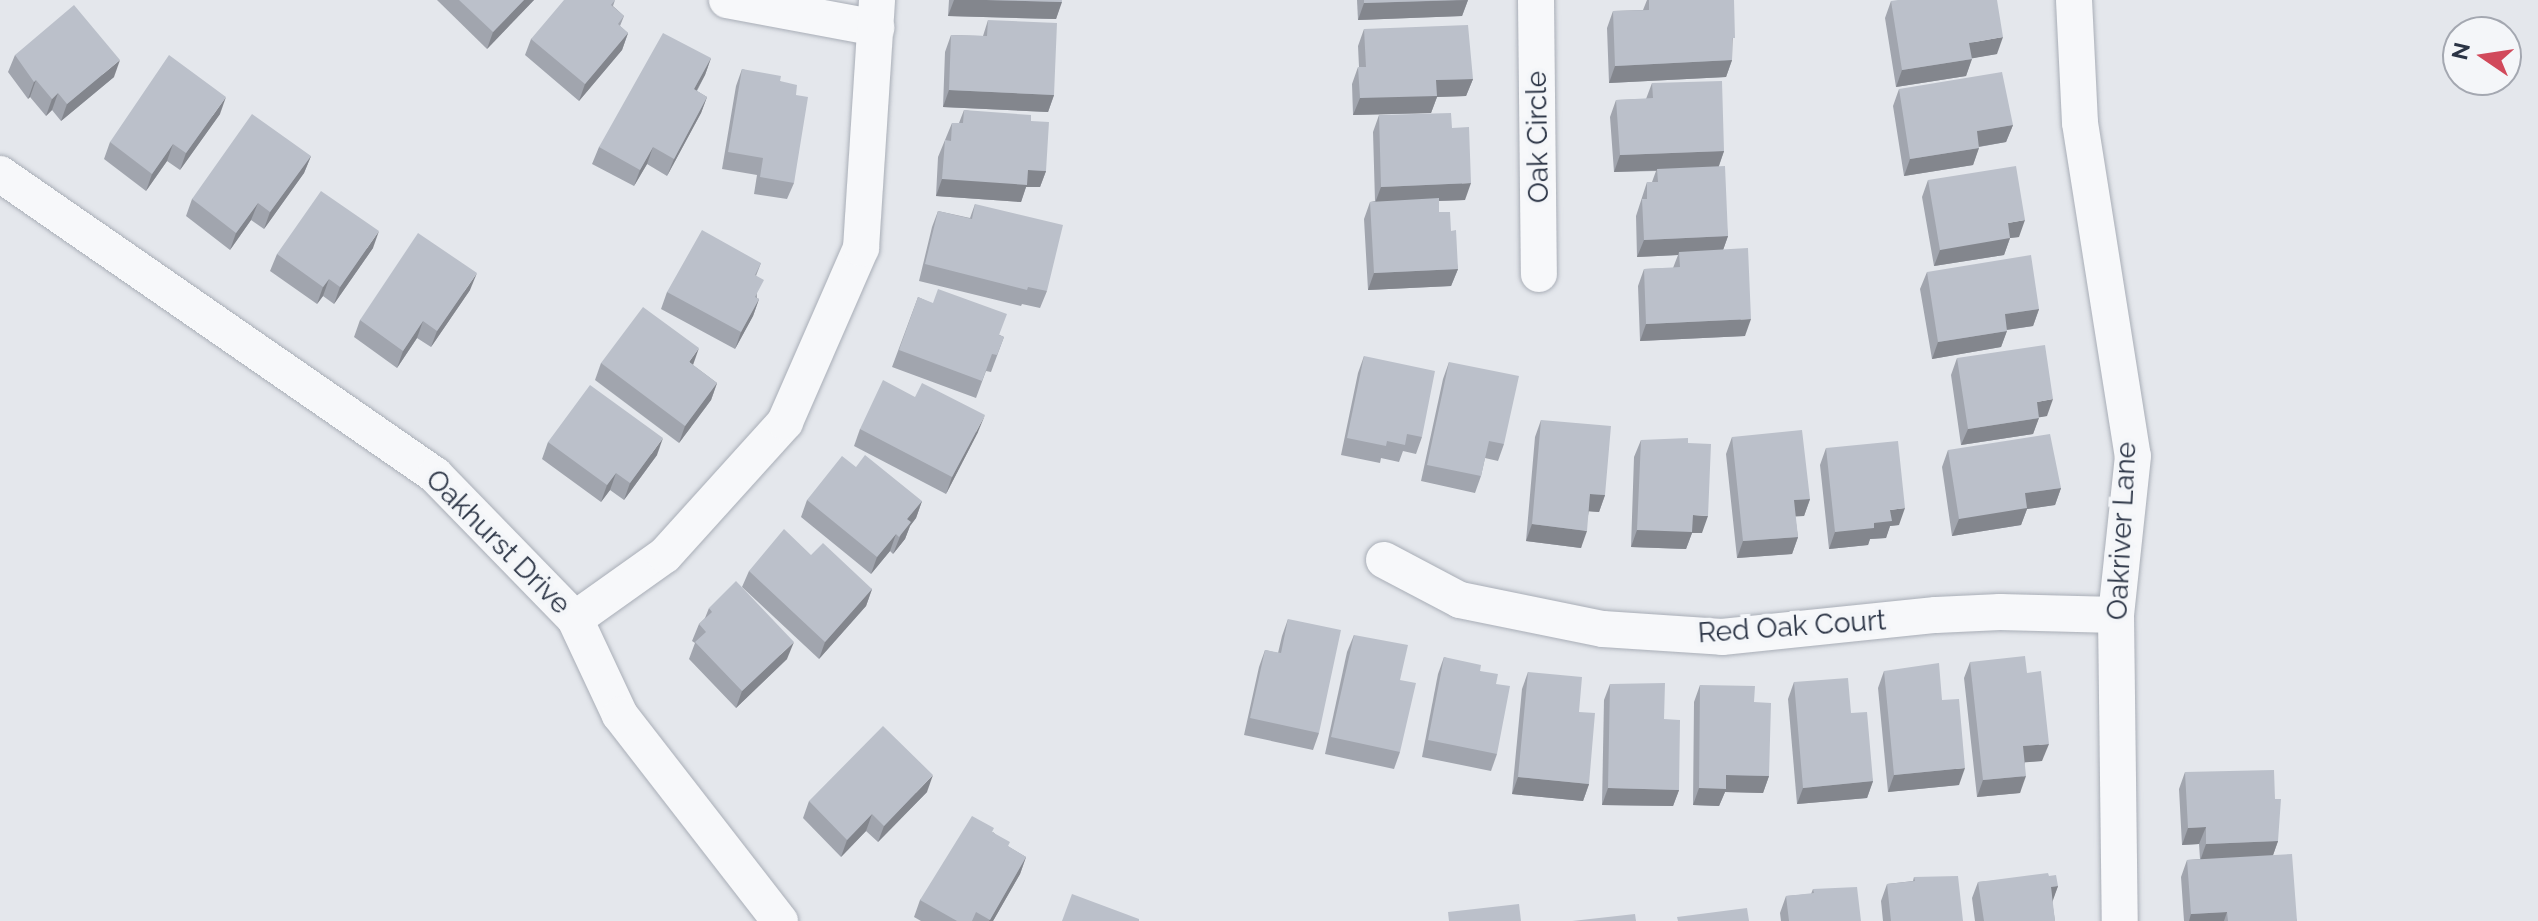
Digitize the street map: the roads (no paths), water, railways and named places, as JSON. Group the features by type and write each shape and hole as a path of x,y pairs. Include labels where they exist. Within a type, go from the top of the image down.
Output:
{"street":[{"path":"575,619 665,555 785,422 861,248 877,14 727,0"},
{"name":"Oak Circle","path":"1536,0 1539,274"},
{"name":"Oakriver Lane","path":"2074,0 2080,123 2133,456 2116,615 2120,921"},
{"name":"Oakhurst Drive","path":"0,174 435,475 575,619 620,715 780,921"},
{"name":"Red Oak Court","path":"1384,560 1460,600 1603,629 1722,637 1949,614 2116,615"}]}
